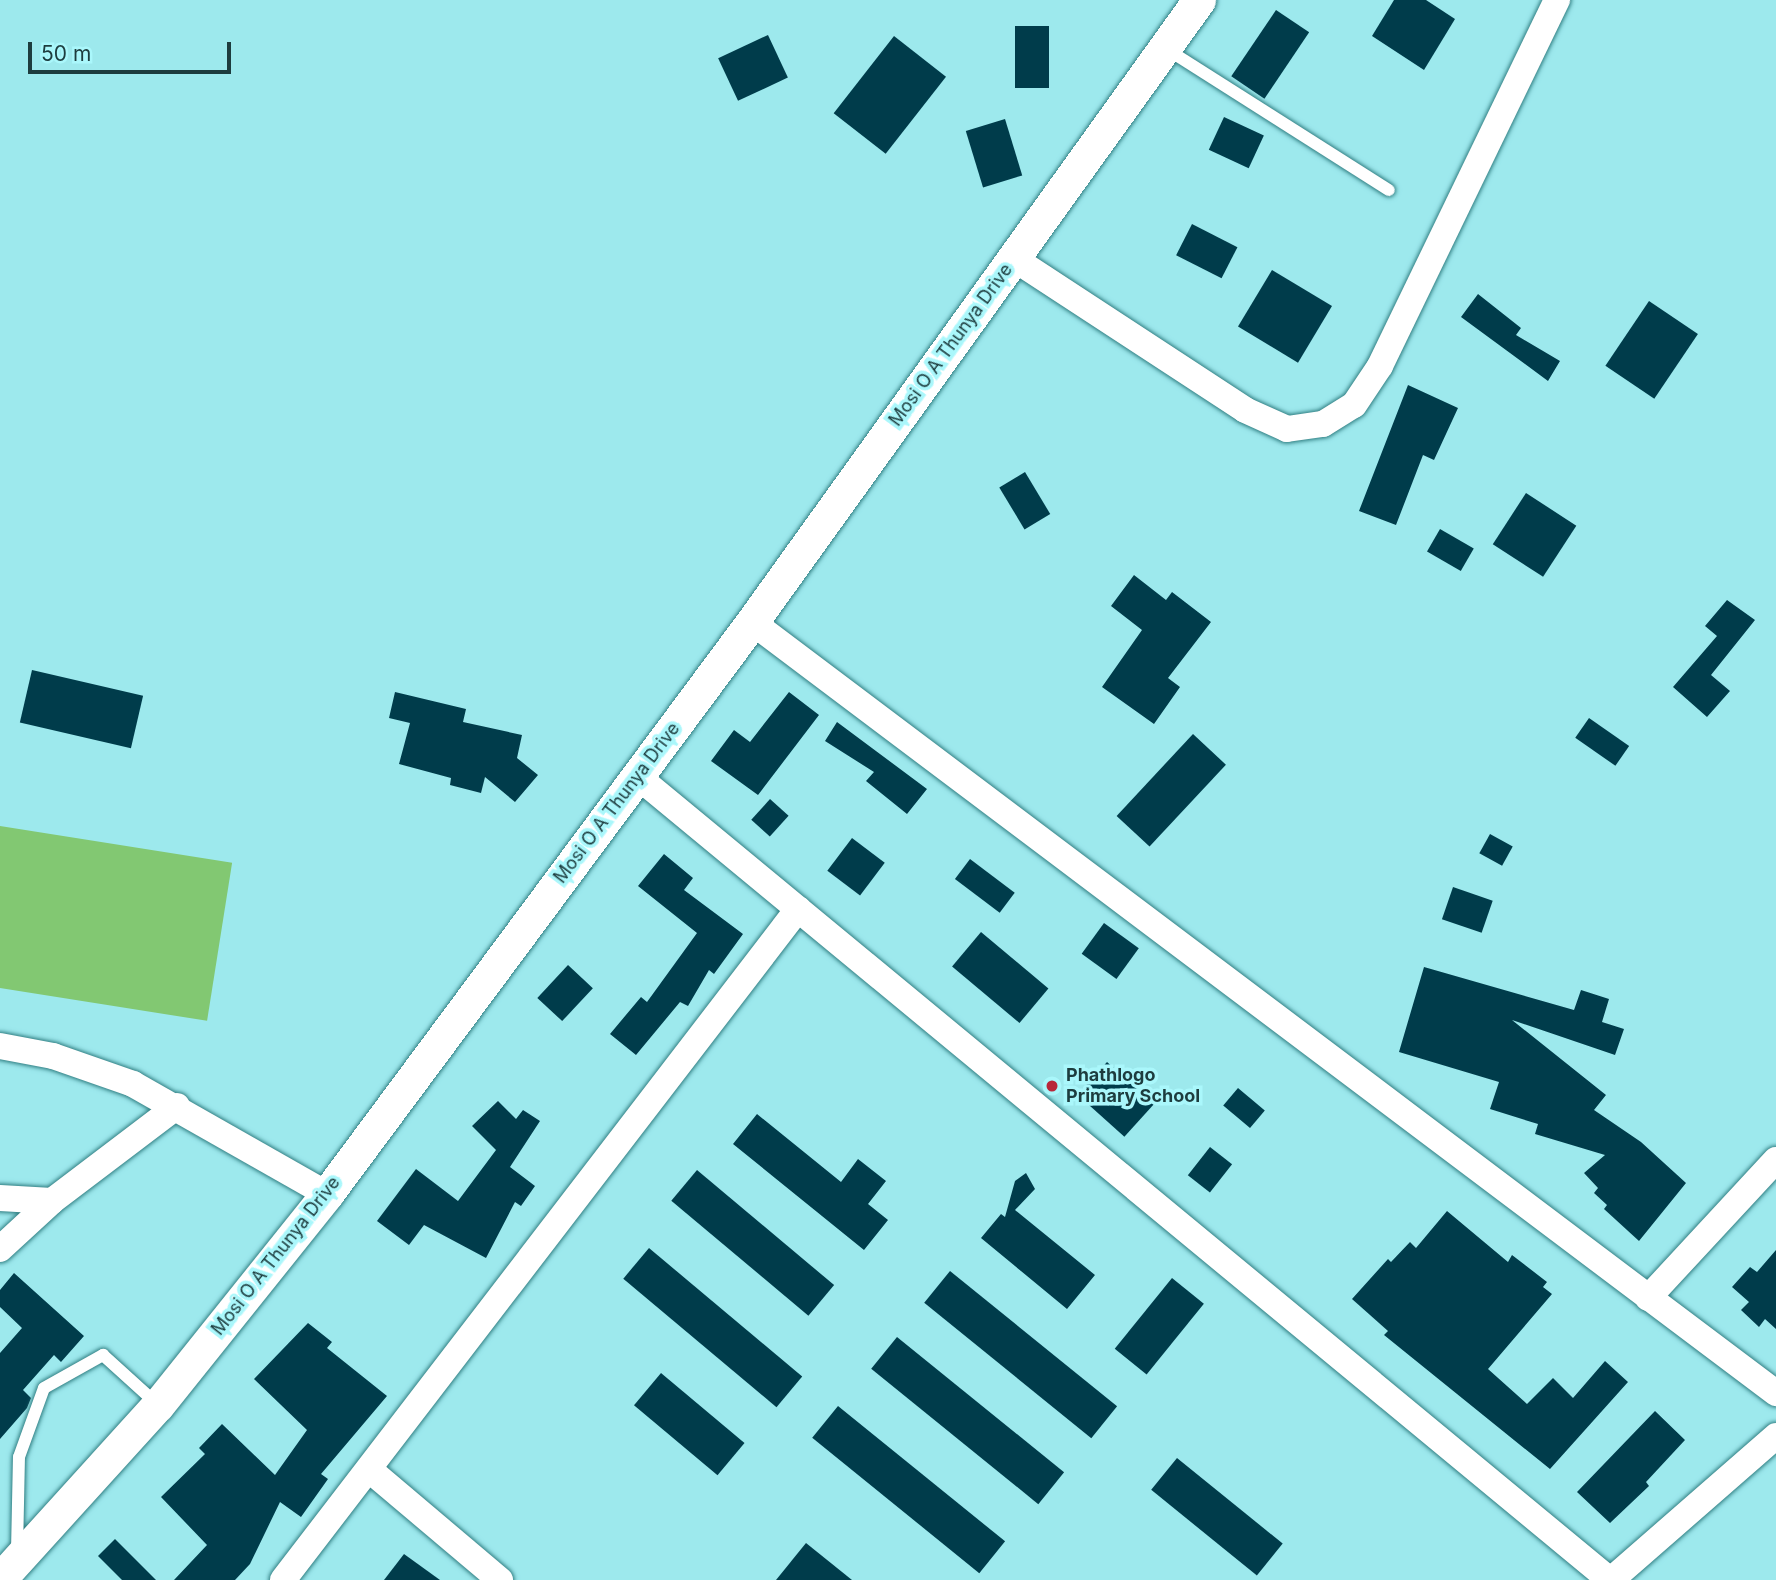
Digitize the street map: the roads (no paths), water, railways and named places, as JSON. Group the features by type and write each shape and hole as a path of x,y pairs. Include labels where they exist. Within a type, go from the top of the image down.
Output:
{"street":[{"name":"Mosi O A Thunya Drive","path":"8,1570 158,1405 327,1194 752,622 1199,0"},
{"path":"1013,258 1245,410 1287,429 1324,424 1354,405 1380,366 1557,0"},
{"path":"752,622 1776,1393"},
{"path":"637,776 1611,1580 1776,1436"},
{"path":"284,1580 371,1471 798,909"},
{"path":"0,1046 92,1069 177,1106 327,1194"},
{"path":"0,1249 52,1201 177,1106"},
{"path":"1648,1298 1776,1160"},
{"path":"0,1198 52,1201"},
{"path":"371,1471 500,1580"}],"lane":[{"path":"1164,48 1389,190"},
{"path":"8,1570 19,1457 44,1388 103,1355 158,1405"}],"place":[{"name":"Phathlogo Primary School","path":"1052,1086"}]}
